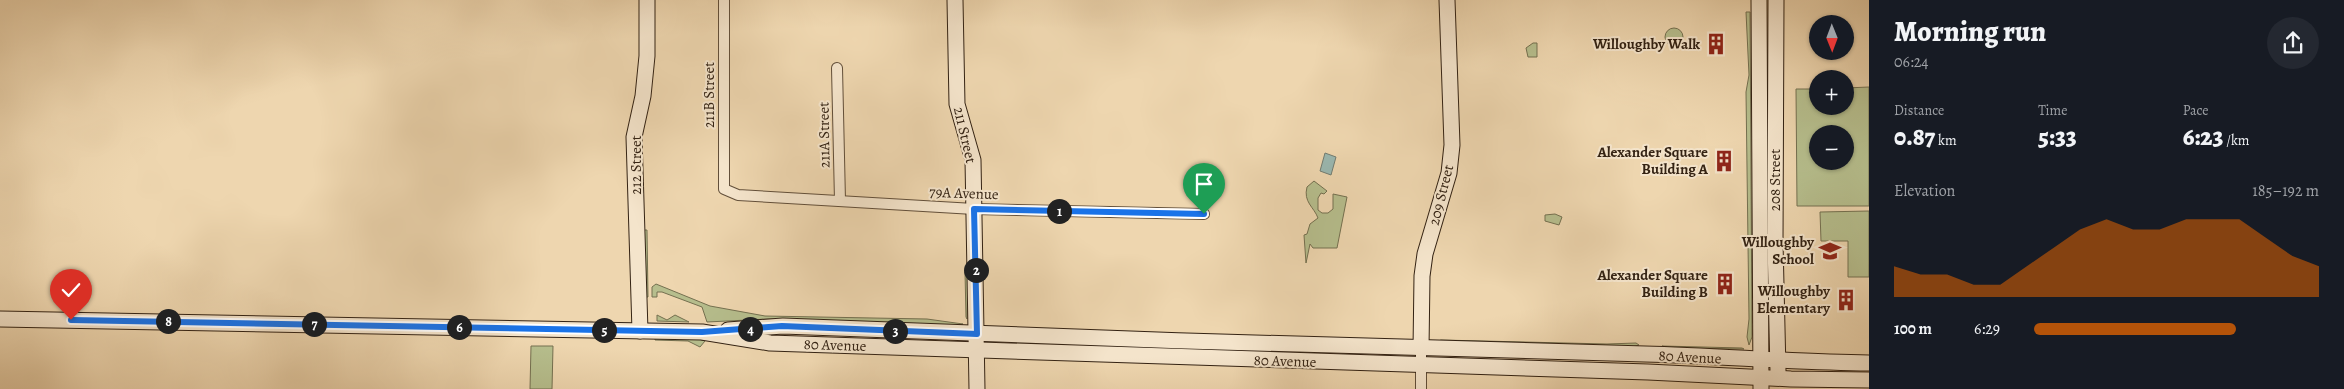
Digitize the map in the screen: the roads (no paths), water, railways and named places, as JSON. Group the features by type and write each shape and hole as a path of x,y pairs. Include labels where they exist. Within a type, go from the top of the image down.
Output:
{"main road":[{"name":"212 Street","path":"640,331 634,137 643,96 647,56 647,0"},
{"name":"211 Street","path":"955,0 957,104 973,160 977,389"},
{"name":"209 Street","path":"1421,349 1422,276 1425,254 1449,173 1452,145 1447,0"},
{"name":"208 Street","path":"1759,0 1761,383"},
{"name":"208 Street","path":"1776,0 1775,242 1779,384"},
{"name":"80 Avenue","path":"0,319 702,332 782,326 1421,349 1650,354 1778,362 1869,363"},
{"name":"80 Avenue","path":"702,332 770,343 1421,365 1779,384 1869,380"}],"street":[{"name":"211B Street","path":"724,0 724,189"},
{"name":"211A Street","path":"838,68 840,202"},
{"name":"79A Avenue","path":"724,189 738,196 974,209 1204,214"},
{"name":"209 Street","path":"1421,349 1421,389"}],"water":[{"path":"1325,153 1336,157 1331,175 1320,171"}],"place":[{"name":"Willoughby Walk","path":"1716,44"},
{"name":"Alexander Square Building A","path":"1724,161"},
{"name":"Willoughby School","path":"1830,251"},
{"name":"Alexander Square Building B","path":"1725,284"},
{"name":"Willoughby Elementary","path":"1846,300"}]}
